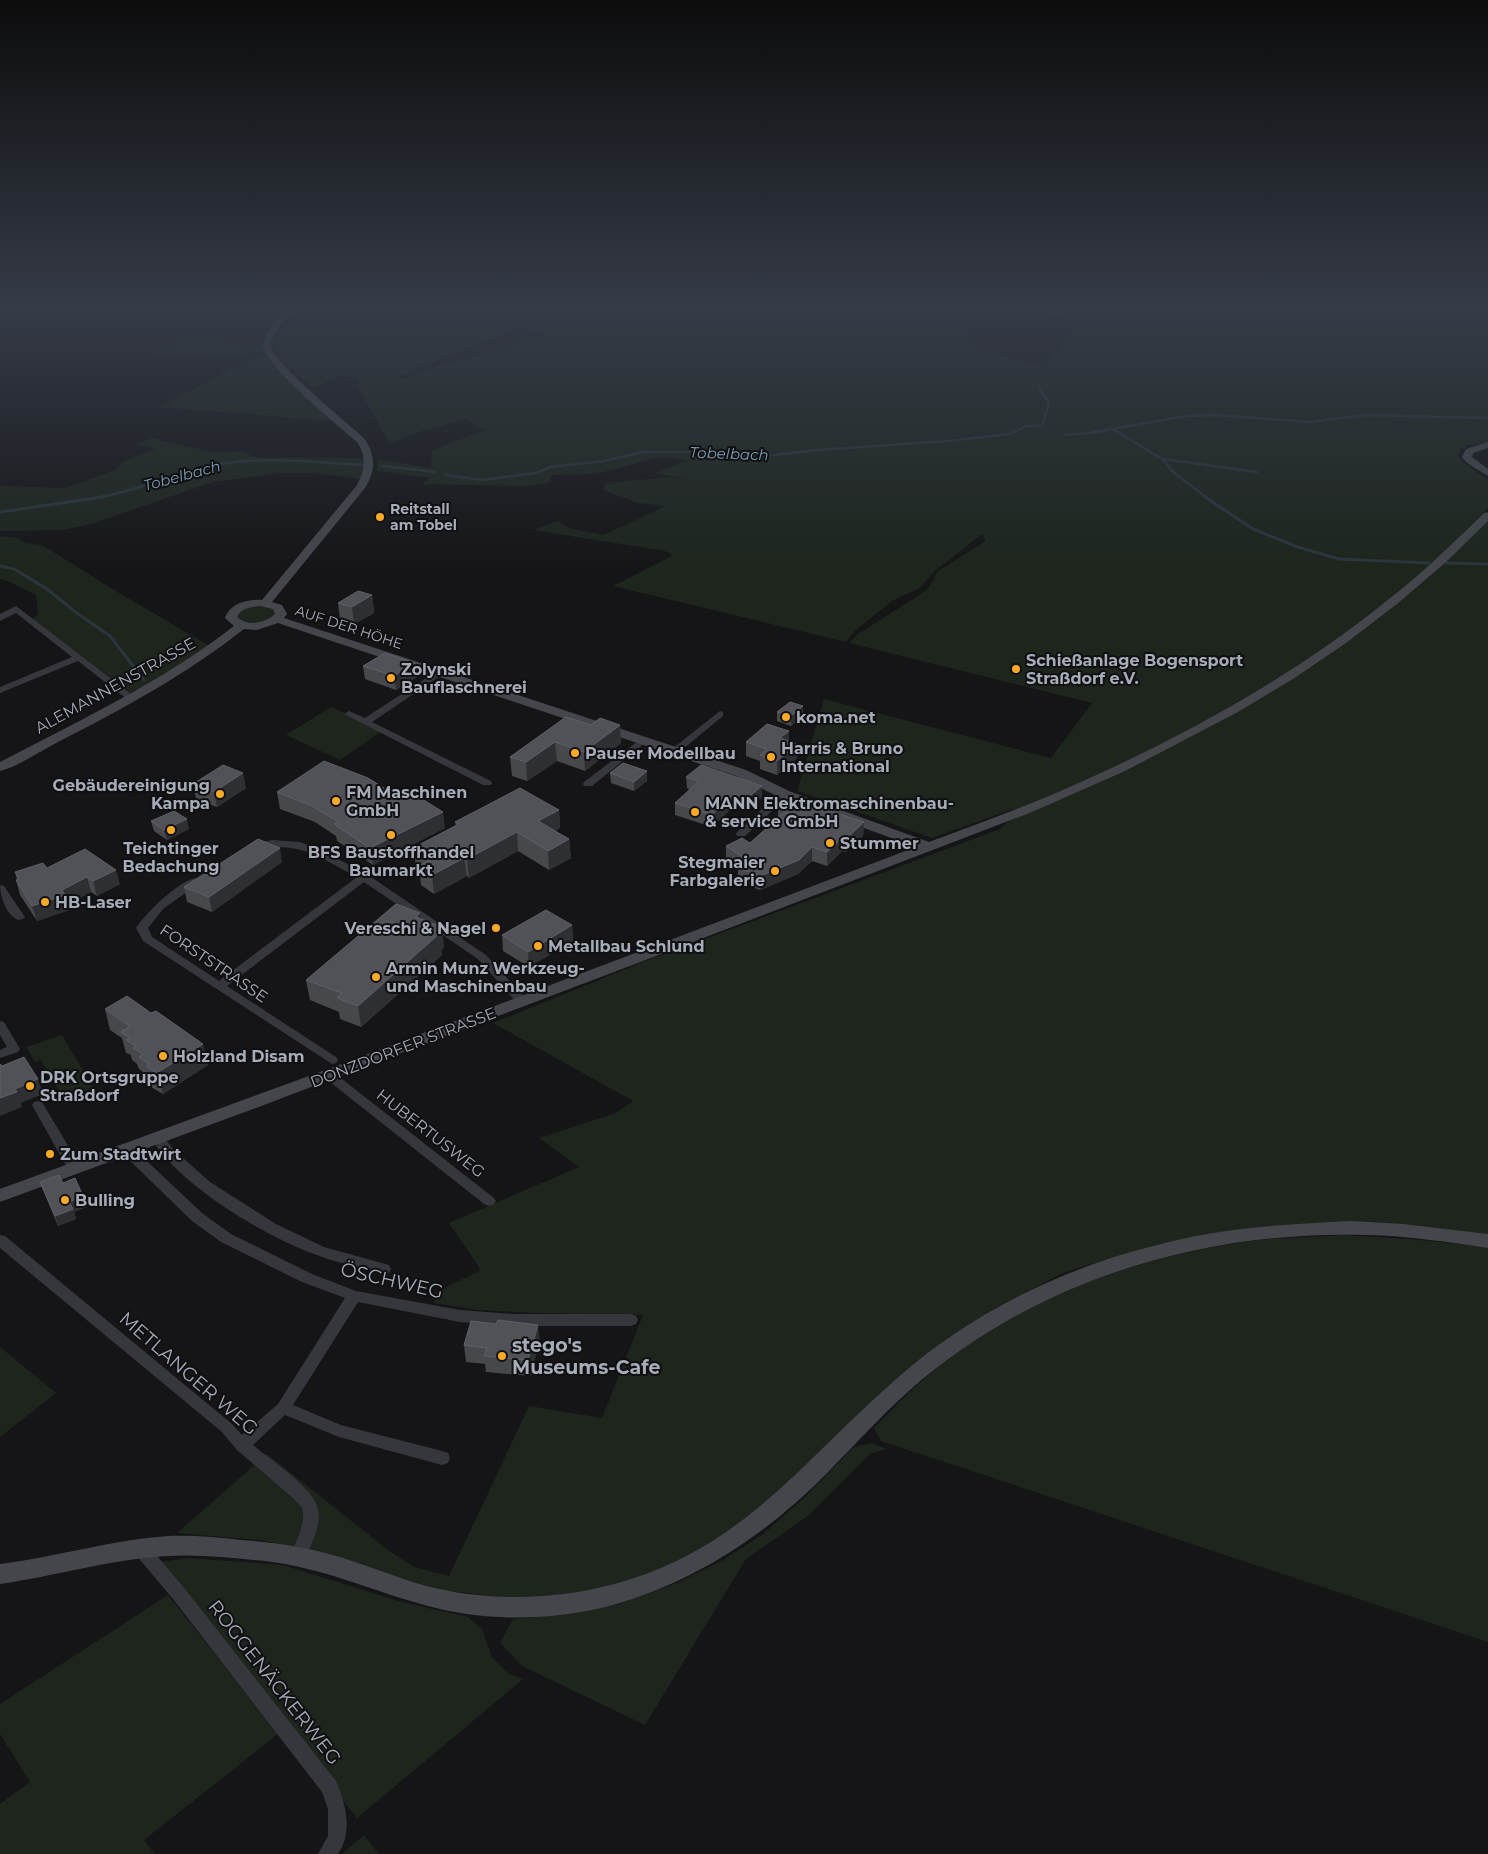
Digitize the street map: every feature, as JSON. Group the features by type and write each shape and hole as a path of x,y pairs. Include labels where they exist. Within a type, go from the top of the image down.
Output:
{"main road":[{"path":"265,603 361,486 371,466 368,449 361,440 312,397"},
{"path":"1488,446 1472,450 1467,457 1488,473"},
{"name":"DONZDORFER STRASSE","path":"0,1196 158,1138 331,1067 522,1001 973,831 1092,782 1218,720 1296,672 1363,626 1420,580 1488,515"},
{"path":"265,603 275,605 280,609 281,614 277,619 258,625 242,625 233,620 231,616 234,611 250,604 265,603"},
{"name":"AUF DER HÖHE","path":"277,619 741,773 784,794 911,839 928,847"},
{"name":"ALEMANNENSTRASSE","path":"0,767 130,698 193,661 216,646 242,625"},
{"path":"0,1574 37,1570 140,1549 187,1546 298,1556 431,1597 498,1607 535,1607 568,1604 611,1596 649,1583 687,1566 742,1534 796,1489 915,1374 972,1332 1007,1310 1046,1290 1097,1270 1149,1253 1205,1241 1261,1233 1352,1228 1441,1235 1488,1241"}],"street":[{"path":"0,618 16,609 130,698"},
{"path":"0,690 77,658"},
{"path":"366,722 440,672"},
{"path":"349,714 487,783"},
{"path":"675,751 720,714"},
{"path":"588,784 642,741"},
{"path":"741,834 784,794"},
{"path":"246,850 272,843 296,844 319,853 364,877 482,957 522,1001"},
{"name":"FORSTSTRASSE","path":"207,874 162,903 148,917 142,928 148,939 220,986 331,1067"},
{"path":"220,986 364,877"},
{"path":"0,888 19,917"},
{"path":"0,1025 14,1050 0,1054"},
{"name":"HUBERTUSWEG","path":"331,1067 489,1201"},
{"path":"38,1105 76,1169"},
{"path":"158,1138 162,1146 196,1180 258,1219 310,1247 345,1259 384,1269"},
{"name":"ÖSCHWEG","path":"127,1150 197,1217 226,1238 307,1278 354,1296 460,1316 550,1321 631,1320"},
{"name":"METLANGER WEG","path":"0,1240 227,1428 242,1445 295,1490 310,1506 307,1534 298,1556"},
{"path":"242,1445 283,1408 354,1296"},
{"path":"283,1408 339,1431 442,1458"},
{"name":"ROGGENÄCKERWEG","path":"140,1549 179,1594 330,1787 337,1810 337,1838 327,1854"}],"shaded area":[{"path":"180,397 307,397 334,421 160,407"},
{"path":"363,397 1488,397 1488,443 1461,448 1458,456 1465,464 1488,480 1488,508 1464,532 1466,541 1488,520 1488,1236 1234,1230 1155,1245 1065,1272 997,1307 952,1337 753,1516 672,1566 623,1584 546,1598 501,1597 442,1590 297,1547 260,1540 177,1533 267,1454 388,1550 414,1567 449,1576 529,1406 602,1418 643,1315 478,1310 434,1303 436,1292 481,1270 449,1223 579,1167 539,1138 616,1113 633,1101 493,1023 643,962 1000,829 1016,814 1013,809 932,838 797,791 824,699 1051,758 1092,703 849,643 858,634 927,590 938,571 986,541 982,534 935,571 920,588 892,601 855,631 846,642 613,586 672,556 671,554 665,551 533,530 558,521 569,528 603,535 666,506 638,503 603,490 606,483 671,477 697,481 654,473 687,460 660,457 596,474 553,475 548,483 527,486 422,484 430,478 377,471 378,459 431,468 432,450 485,430 466,419 421,431 390,444"},
{"path":"151,438 213,452 241,451 255,457 367,458 362,479 313,473 279,473 213,482 91,524 62,530 0,531 0,486 66,488 117,469 124,461 156,448 136,445"},
{"path":"0,536 18,538 25,543 42,545 208,645 209,649 131,693 32,619 38,614 36,595 0,579"},
{"path":"253,605 272,607 277,613 268,620 258,622 247,622 237,619 237,612"},
{"path":"331,707 383,730 340,760 286,735"},
{"path":"62,1035 93,1088 64,1099 41,1060 35,1062 26,1047"},
{"path":"1343,1235 1410,1239 1488,1247 1488,1642 881,1441 874,1428 929,1375 973,1341 1012,1318 1094,1280 1180,1254 1224,1245 1268,1239"},
{"path":"0,1347 56,1393 0,1437"},
{"path":"871,1443 887,1449 870,1454 809,1515 746,1559 645,1725 522,1666 500,1643 513,1619 561,1615 619,1604 677,1583 723,1560 762,1535 805,1497 854,1447"},
{"path":"189,1558 283,1565 402,1602 468,1617 482,1629 492,1657 509,1674 523,1679 357,1818 164,1574 159,1562"},
{"path":"168,1595 278,1734 144,1840 155,1854 0,1854 0,1804 30,1782 0,1734 0,1704"},
{"path":"364,1835 379,1854 342,1854"}],"building":[{"path":"358,591 372,595 352,607 338,603"},
{"path":"385,653 415,663 394,676 363,666"},
{"path":"790,702 803,706 791,716 777,712"},
{"path":"566,717 591,725 600,718 620,725 584,752 555,742 526,762 510,757"},
{"path":"767,724 789,731 780,738 797,744 777,761 760,755 767,749 746,742"},
{"path":"324,761 368,778 395,795 406,789 443,812 370,848 334,824 339,822 312,806 277,792"},
{"path":"623,763 647,771 634,782 610,773"},
{"path":"223,765 243,773 214,792 193,784"},
{"path":"701,765 762,786 746,799 734,794 712,815 675,803 699,781 686,777"},
{"path":"520,788 559,810 538,821 569,839 548,851 517,832 467,859 464,858 432,875 419,866 432,859 413,848 459,824 455,822"},
{"path":"787,797 864,822 847,838 843,837 827,852 812,847 799,860 760,876 738,868 747,860 726,846 742,838 750,843 788,809 778,805"},
{"path":"174,811 187,819 164,830 151,821"},
{"path":"258,839 280,848 209,897 184,887"},
{"path":"85,849 116,870 93,881 87,877 62,890 65,895 32,906 16,880 19,879 15,872 43,863 47,868"},
{"path":"396,904 420,913 416,917 442,927 435,933 439,934 358,1006 337,998 342,993 306,980"},
{"path":"546,910 572,925 528,952 502,935"},
{"path":"127,996 151,1013 156,1011 203,1044 157,1073 146,1066 149,1064 139,1057 143,1054 133,1048 136,1046 126,1040 130,1038 121,1032 130,1026 105,1009"},
{"path":"24,1057 38,1079 15,1089 17,1092 0,1098 0,1064 2,1066"},
{"name":"Bulling","path":"59,1175 63,1183 75,1178 83,1196 69,1202 73,1209 55,1216 40,1182"},
{"path":"498,1320 538,1325 528,1360 484,1356 487,1348 464,1345 471,1321 496,1324"}],"waterway":[{"name":"Tobelbach","path":"445,475 482,480 536,473 550,467 604,461 642,452 703,452 757,457 817,450 948,441 1010,434 1026,426 1042,426 1049,403 1045,397"},
{"name":"Tobelbach","path":"1113,429 1186,416 1216,415 1311,422 1364,415 1488,418"},
{"name":"Tobelbach","path":"1065,435 1113,429"},
{"path":"1113,429 1162,459 1173,472 1207,498"},
{"path":"1163,459 1257,472"},
{"name":"Tobelbach","path":"94,498 126,491 188,471 220,464 256,460 366,465"},
{"name":"Tobelbach","path":"383,466 436,472"},
{"name":"Tobelbach","path":"0,512 103,497"},
{"path":"1205,497 1253,529 1298,547 1339,559 1429,563"},
{"path":"1446,563 1488,564"},
{"path":"0,566 14,569 47,589 78,614 110,636 144,680"}],"place":[{"name":"Reitstall am Tobel","path":"380,517"},
{"name":"Schießanlage Bogensport Straßdorf e.V.","path":"1016,669"},
{"name":"Zolynski Bauflaschnerei","path":"391,678"},
{"name":"koma.net","path":"786,717"},
{"name":"Pauser Modellbau","path":"575,753"},
{"name":"Harris & Bruno International","path":"771,757"},
{"name":"Gebäudereinigung Kampa","path":"220,794"},
{"name":"FM Maschinen GmbH","path":"336,801"},
{"name":"MANN Elektromaschinenbau- & service GmbH","path":"695,812"},
{"name":"Teichtinger Bedachung","path":"171,830"},
{"name":"BFS Baustoffhandel Baumarkt","path":"391,835"},
{"name":"Stummer","path":"830,843"},
{"name":"Stegmaier Farbgalerie","path":"775,871"},
{"name":"HB-Laser","path":"45,902"},
{"name":"Vereschi & Nagel","path":"496,928"},
{"name":"Metallbau Schlund","path":"538,946"},
{"name":"Armin Munz Werkzeug- und Maschinenbau","path":"376,977"},
{"name":"Holzland Disam","path":"163,1056"},
{"name":"DRK Ortsgruppe Straßdorf","path":"30,1086"},
{"name":"Zum Stadtwirt","path":"50,1154"},
{"name":"Bulling","path":"65,1200"},
{"name":"stego's Museums-Cafe","path":"502,1356"}]}
